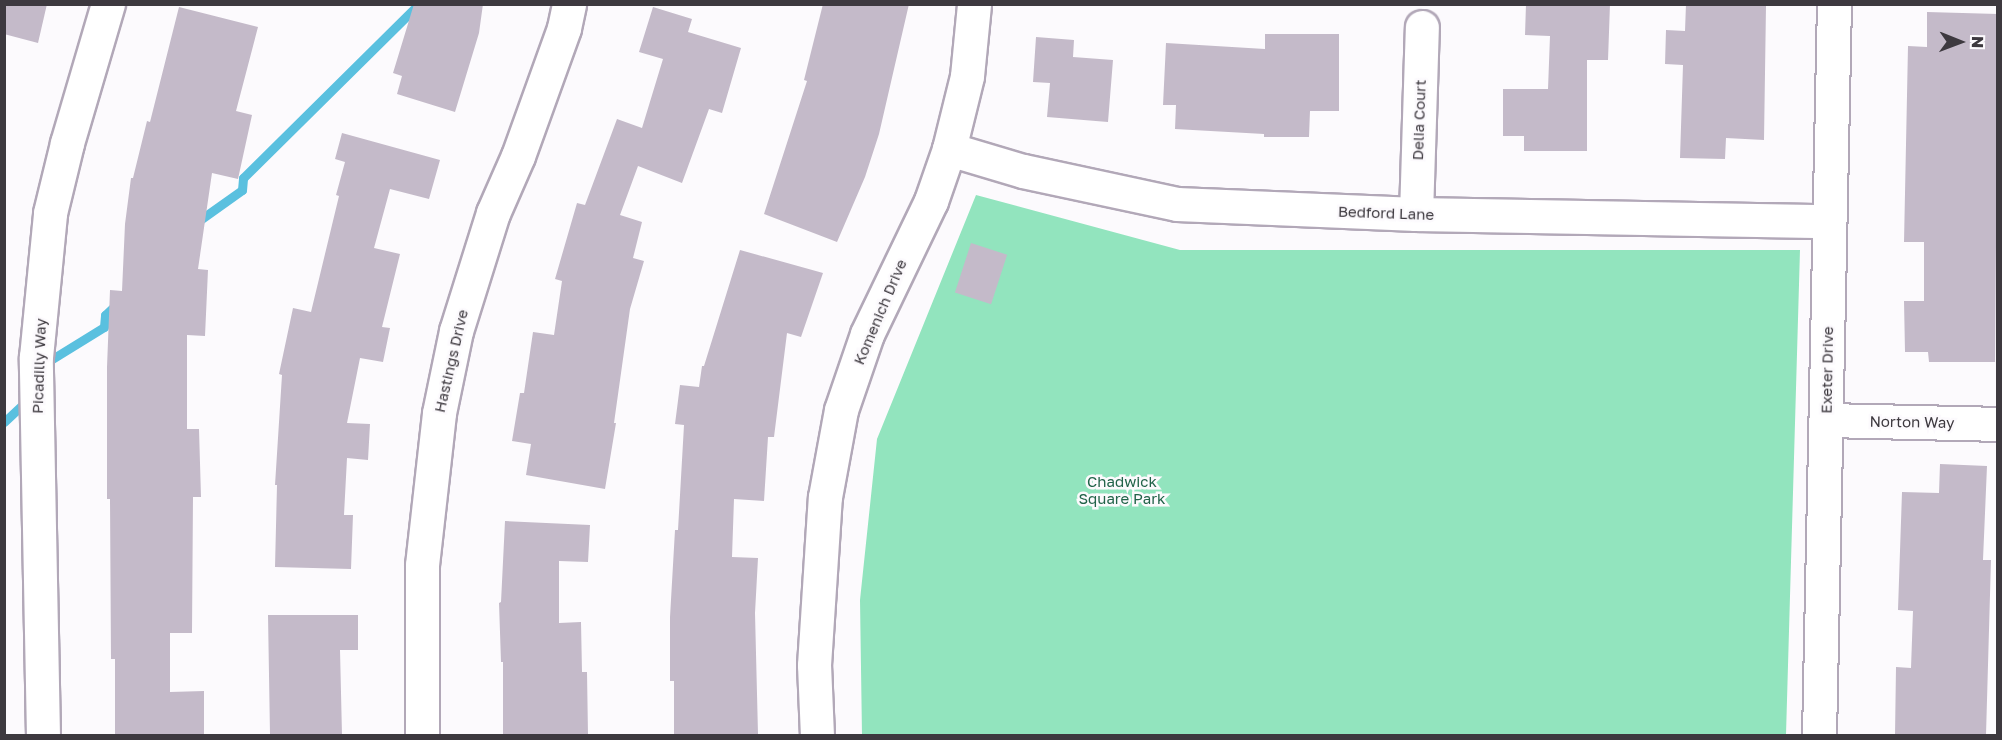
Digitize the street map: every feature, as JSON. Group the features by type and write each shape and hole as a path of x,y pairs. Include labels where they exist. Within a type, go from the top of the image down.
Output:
{"street":[{"name":"Picadilly Way","path":"43,735 36,357 50,213 67,143 108,4"},
{"name":"Hastings Drive","path":"422,735 422,565 439,413 456,331 486,234 522,146 564,28 569,4"},
{"name":"Komenich Drive","path":"817,735 814,665 825,497 841,410 867,334 931,201 949,149 967,76 974,4"},
{"name":"Exeter Drive","path":"1819,735 1834,4"},
{"name":"Delia Court","path":"1416,214 1422,27"},
{"name":"Bedford Lane","path":"949,149 1023,171 1177,204 1416,214 1829,221"},
{"name":"Norton Way","path":"1826,420 1998,424"}],"green space":[{"name":"Chadwick Square Park","path":"976,195 1180,250 1800,250 1786,735 862,736 860,600 877,439"}],"building":[{"path":"4,4 47,4 38,43 4,34"},
{"path":"414,4 483,4 479,33 455,112 397,94 402,76 393,73"},
{"path":"823,4 909,4 879,134 865,177 837,242 764,214 807,81 804,80"},
{"path":"1526,4 1610,4 1608,60 1587,60 1587,151 1524,151 1524,136 1503,136 1503,89 1548,89 1550,36 1525,35"},
{"path":"1686,4 1766,6 1764,140 1726,138 1725,159 1680,158 1683,65 1665,64 1666,30 1685,31"},
{"path":"179,7 258,27 236,111 252,115 238,179 212,173 198,269 208,270 205,336 187,335 187,429 199,429 201,497 193,497 192,633 170,633 170,692 204,691 204,735 115,735 115,659 111,659 110,499 107,499 107,367 110,290 122,291 125,224 131,178 133,178 147,121 150,122"},
{"path":"653,7 692,19 688,32 741,48 722,113 709,109 682,183 638,166 620,215 642,222 633,258 644,261 630,309 614,423 616,423 605,489 526,475 531,444 512,441 520,393 524,393 533,332 554,335 562,281 555,279 577,203 585,205 617,119 642,128 663,59 639,52"},
{"path":"1927,12 1998,14 1995,362 1929,362 1928,352 1905,352 1904,301 1924,301 1924,242 1904,242 1908,46 1927,47"},
{"path":"1265,34 1339,34 1339,111 1310,111 1309,137 1264,137 1264,134 1175,129 1176,105 1163,105 1166,43 1265,49"},
{"path":"1036,37 1074,40 1073,57 1113,60 1108,122 1047,117 1050,83 1033,82"},
{"path":"342,133 440,160 429,199 390,189 374,248 400,254 382,327 390,328 383,362 360,358 347,423 370,424 368,460 347,458 344,515 353,515 351,569 275,567 277,485 275,485 282,375 279,374 293,308 311,312 345,162 335,159"},
{"path":"971,243 1007,255 991,304 955,292"},
{"path":"740,250 823,273 801,337 787,333 774,437 768,437 764,501 734,499 732,557 758,558 755,613 758,734 674,735 674,681 670,681 670,617 684,425 675,424 680,385 699,387 702,366 704,366"},
{"path":"1940,464 1987,466 1983,560 1991,560 1986,735 1895,735 1896,667 1911,668 1913,611 1898,610 1902,492 1939,493"},
{"path":"505,521 590,525 588,562 559,561 559,623 581,622 582,672 587,672 588,735 503,735 503,662 501,662 499,603 501,602"},
{"path":"268,615 358,615 358,650 340,650 342,735 270,735"}],"waterway":[{"path":"197,222 242,190 243,178 419,4"},
{"path":"44,364 104,327 105,315 117,304"},
{"path":"4,422 29,399"}]}
